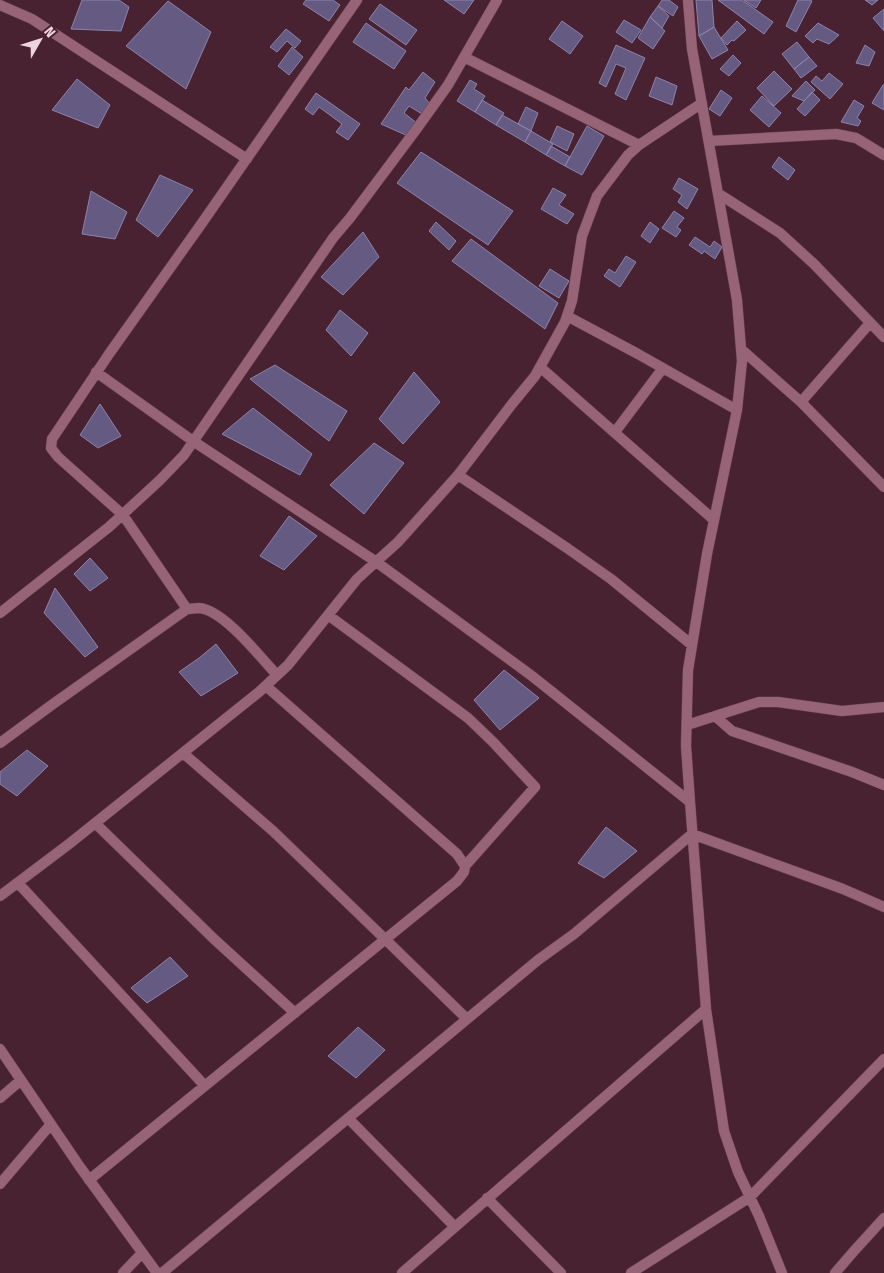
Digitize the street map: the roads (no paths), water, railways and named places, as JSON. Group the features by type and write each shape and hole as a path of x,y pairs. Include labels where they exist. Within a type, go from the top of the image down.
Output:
{"street":[{"path":"187,609 123,515 58,457 51,448 52,439 96,372 358,0"},
{"path":"0,613 123,515 184,454 333,238 350,218 448,85 497,0"},
{"path":"688,0 692,49 737,300 742,361 737,410 707,554 688,670 686,746 692,834 706,1008 724,1131 738,1172 759,1216 782,1273"},
{"path":"0,5 32,19 247,159"},
{"path":"464,58 639,145"},
{"path":"0,896 95,823 266,686 288,665 357,578 398,542 458,476 535,376 565,322 572,301 582,236 597,196 628,155 639,145 702,103"},
{"path":"709,141 836,134 856,138 884,155"},
{"path":"719,194 780,233 814,264 884,337"},
{"path":"567,316 737,410"},
{"path":"801,402 870,322"},
{"path":"740,350 801,402 884,487"},
{"path":"540,367 714,520"},
{"path":"615,432 663,368"},
{"path":"96,372 193,441 375,562 532,676 690,802"},
{"path":"458,476 611,579 692,644"},
{"path":"0,743 187,609 199,608 213,612 238,632 277,675"},
{"path":"90,1180 457,881 464,872 465,866 535,787 468,718 328,615"},
{"path":"266,686 457,854 465,866"},
{"path":"687,725 759,702 778,702 842,711 884,708"},
{"path":"715,716 732,731 852,772 884,785"},
{"path":"182,753 272,831 467,1019"},
{"path":"95,823 214,939 295,1013"},
{"path":"692,834 843,889 884,907"},
{"path":"162,1273 538,960 574,934 692,834"},
{"path":"18,883 205,1086"},
{"path":"402,1273 706,1008"},
{"path":"0,1049 157,1273"},
{"path":"630,1273 750,1197 884,1059"},
{"path":"0,1098 21,1080"},
{"path":"348,1118 455,1227"},
{"path":"0,1184 51,1124"},
{"path":"487,1198 561,1273"},
{"path":"835,1273 884,1218"},
{"path":"872,1231 884,1235"},
{"path":"122,1273 142,1253"}]}
